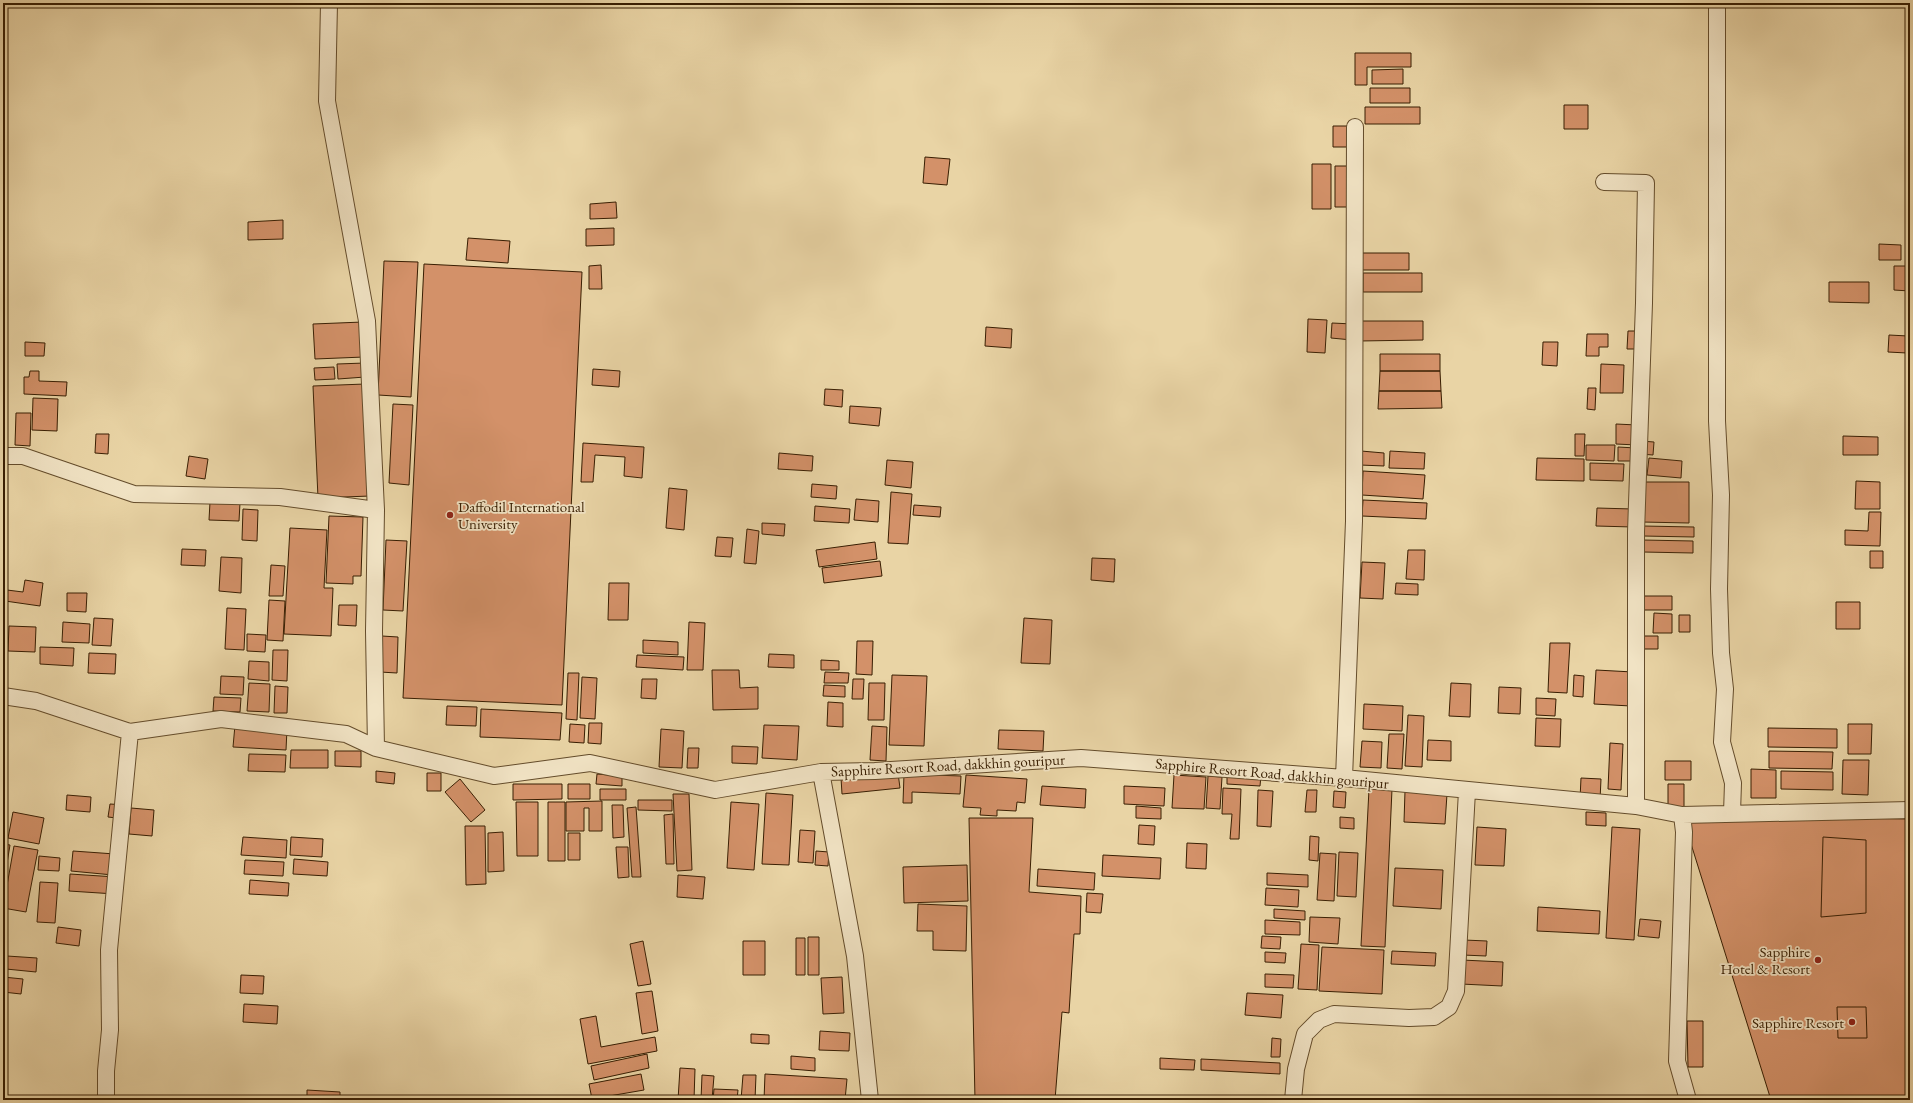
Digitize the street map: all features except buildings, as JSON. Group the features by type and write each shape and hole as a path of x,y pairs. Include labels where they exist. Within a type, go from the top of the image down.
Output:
{"street":[{"path":"328,3 327,101 367,321 376,510 374,631 376,748"},
{"path":"1717,3 1717,421 1721,495 1719,589 1721,653 1725,690 1722,742 1733,783 1732,813"},
{"path":"1344,778 1354,521 1355,127"},
{"path":"1604,182 1646,183 1644,303 1636,532 1636,806"},
{"path":"3,456 23,456 134,494 280,497 376,510"},
{"name":"Sapphire Resort Road, dakkhin gouripur","path":"3,696 36,701 130,732 221,719 346,734 376,748 494,776 590,763 715,790 821,772 875,771 1081,758 1344,778 1636,806 1682,815 1910,810"},
{"path":"106,1100 106,1071 110,1030 109,950 130,732"},
{"path":"821,772 855,956 870,1100"},
{"path":"1293,1100 1296,1069 1305,1034 1319,1020 1334,1014 1409,1018 1434,1017 1449,1007 1456,991 1467,791"},
{"path":"1682,815 1684,832 1677,1061 1688,1100"}],"place":[{"name":"Daffodil International University","path":"450,515"},
{"name":"Sapphire Hotel & Resort","path":"1818,960"},
{"name":"Sapphire Resort","path":"1852,1022"}]}
